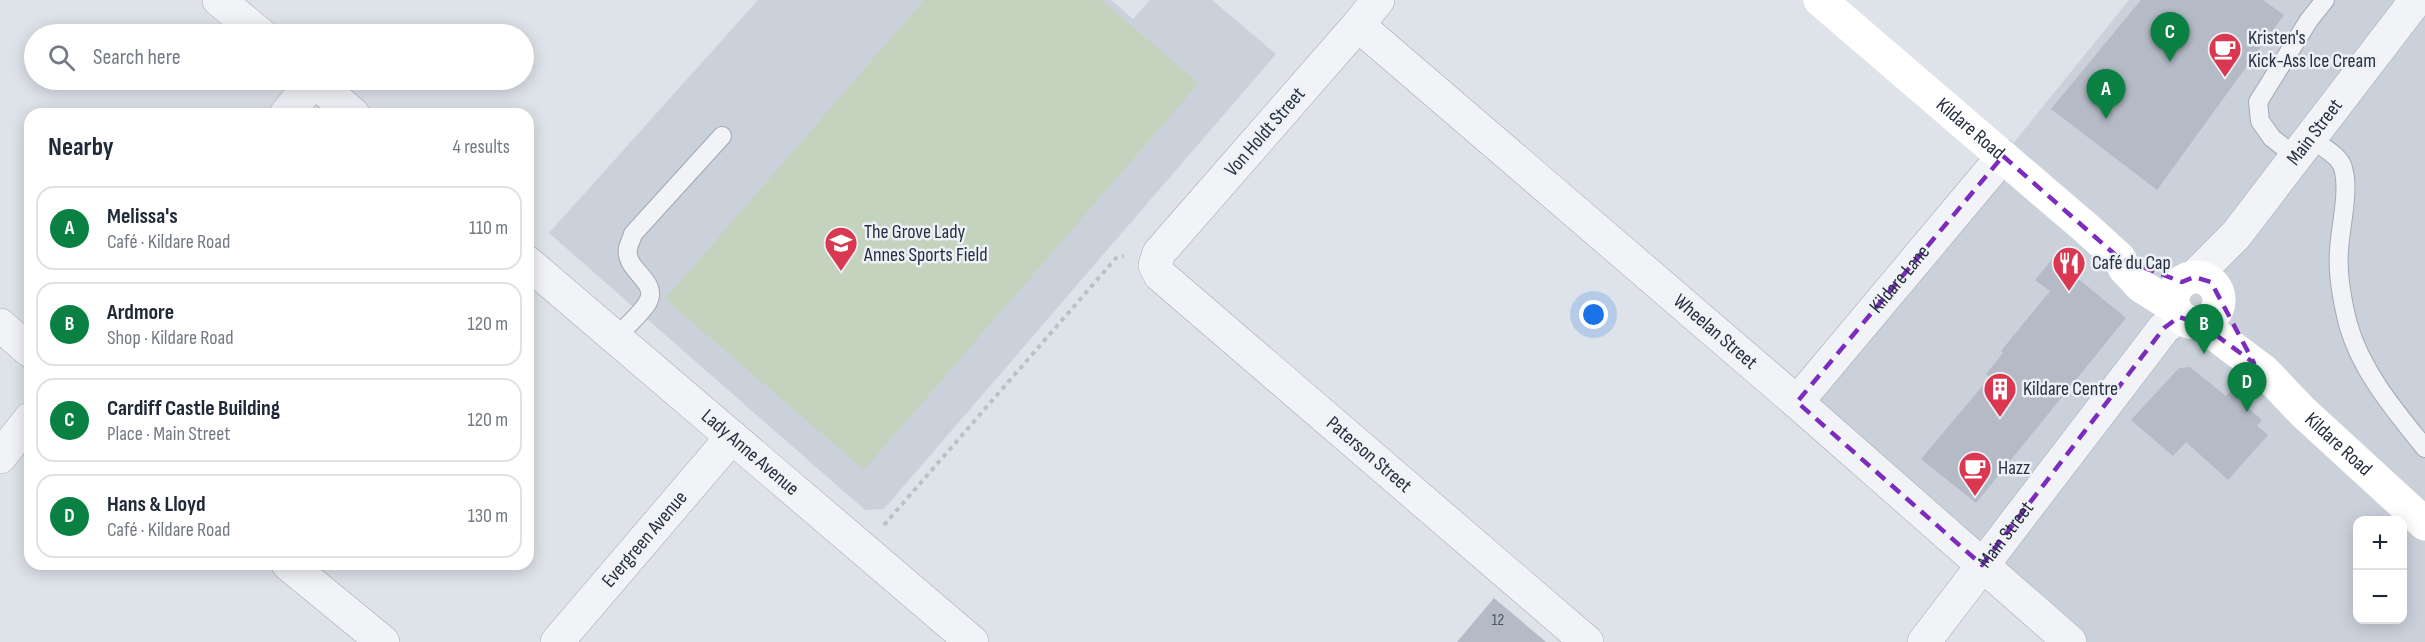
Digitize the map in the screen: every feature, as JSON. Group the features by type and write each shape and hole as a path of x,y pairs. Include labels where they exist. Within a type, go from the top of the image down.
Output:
{"street":[{"path":"219,0 248,24"},
{"name":"Kildare Road","path":"1820,0 2119,258 2195,299 2303,412 2425,524"},
{"name":"Main Street","path":"1924,642 2164,328 2195,299 2236,235 2416,0"},
{"name":"Von Holdt Street","path":"1155,265 1159,253 1368,12"},
{"name":"Wheelan Street","path":"1368,12 1797,402 2070,642"},
{"path":"291,108 306,90"},
{"path":"326,90 347,108"},
{"name":"Kildare Lane","path":"1797,402 2003,156"},
{"name":"Paterson Street","path":"1155,265 1160,275 1587,642"},
{"name":"Lady Anne Avenue","path":"534,268 972,642"},
{"path":"0,325 24,346"},
{"path":"0,457 24,427"},
{"name":"Evergreen Avenue","path":"557,642 732,437"},
{"path":"295,570 383,642"}],"lane":[{"path":"2325,0 2309,20 2258,102 2260,121 2272,138 2339,161 2343,169 2344,191 2339,277 2349,325 2363,361 2398,415 2425,448"},
{"path":"616,338 648,303 650,292 647,282 630,263 627,249 633,234 722,136"}],"path":[{"path":"863,549 1116,258 1128,254 1155,265"}],"highlighted area":[{"path":"2003,156 2119,258 2182,282 2194,277 2211,282 2254,363 2201,324 2179,317 2164,328 1982,565 1797,402"}],"shaded area":[{"name":"The Grove Lady Annes Sports Field","path":"758,0 1111,0 1133,19 1150,0 1212,0 1276,54 884,509 865,510 549,233"},
{"path":"2129,0 2425,0 2425,642 2070,642 1797,402 2003,156"}],"green space":[{"path":"924,0 1101,0 1199,83 864,470 665,299"}],"building":[{"path":"2141,0 2263,0 2284,15 2157,190 2051,109"},
{"name":"Kildare Centre","path":"2053,258 2126,318 1976,503 1921,459 1990,377 1986,374 2003,353 2001,351 2050,291 2035,280"},
{"path":"2190,367 2226,396 2230,392 2262,420 2257,426 2268,435 2228,480 2186,442 2173,456 2131,420 2179,368"},
{"path":"1494,598 1546,642 1457,642"}],"place":[{"name":"Cardiff Castle Building","path":"2170,62"},
{"name":"Kristen's Kick-Ass Ice Cream","path":"2225,78"},
{"name":"Melissa's","path":"2106,119"},
{"name":"The Grove Lady Annes Sports Field","path":"841,272"},
{"name":"Café du Cap","path":"2069,292"},
{"name":"Ardmore","path":"2204,354"},
{"name":"Hans & Lloyd","path":"2247,412"},
{"name":"Kildare Centre","path":"2000,418"},
{"name":"Hazz","path":"1975,497"}]}
